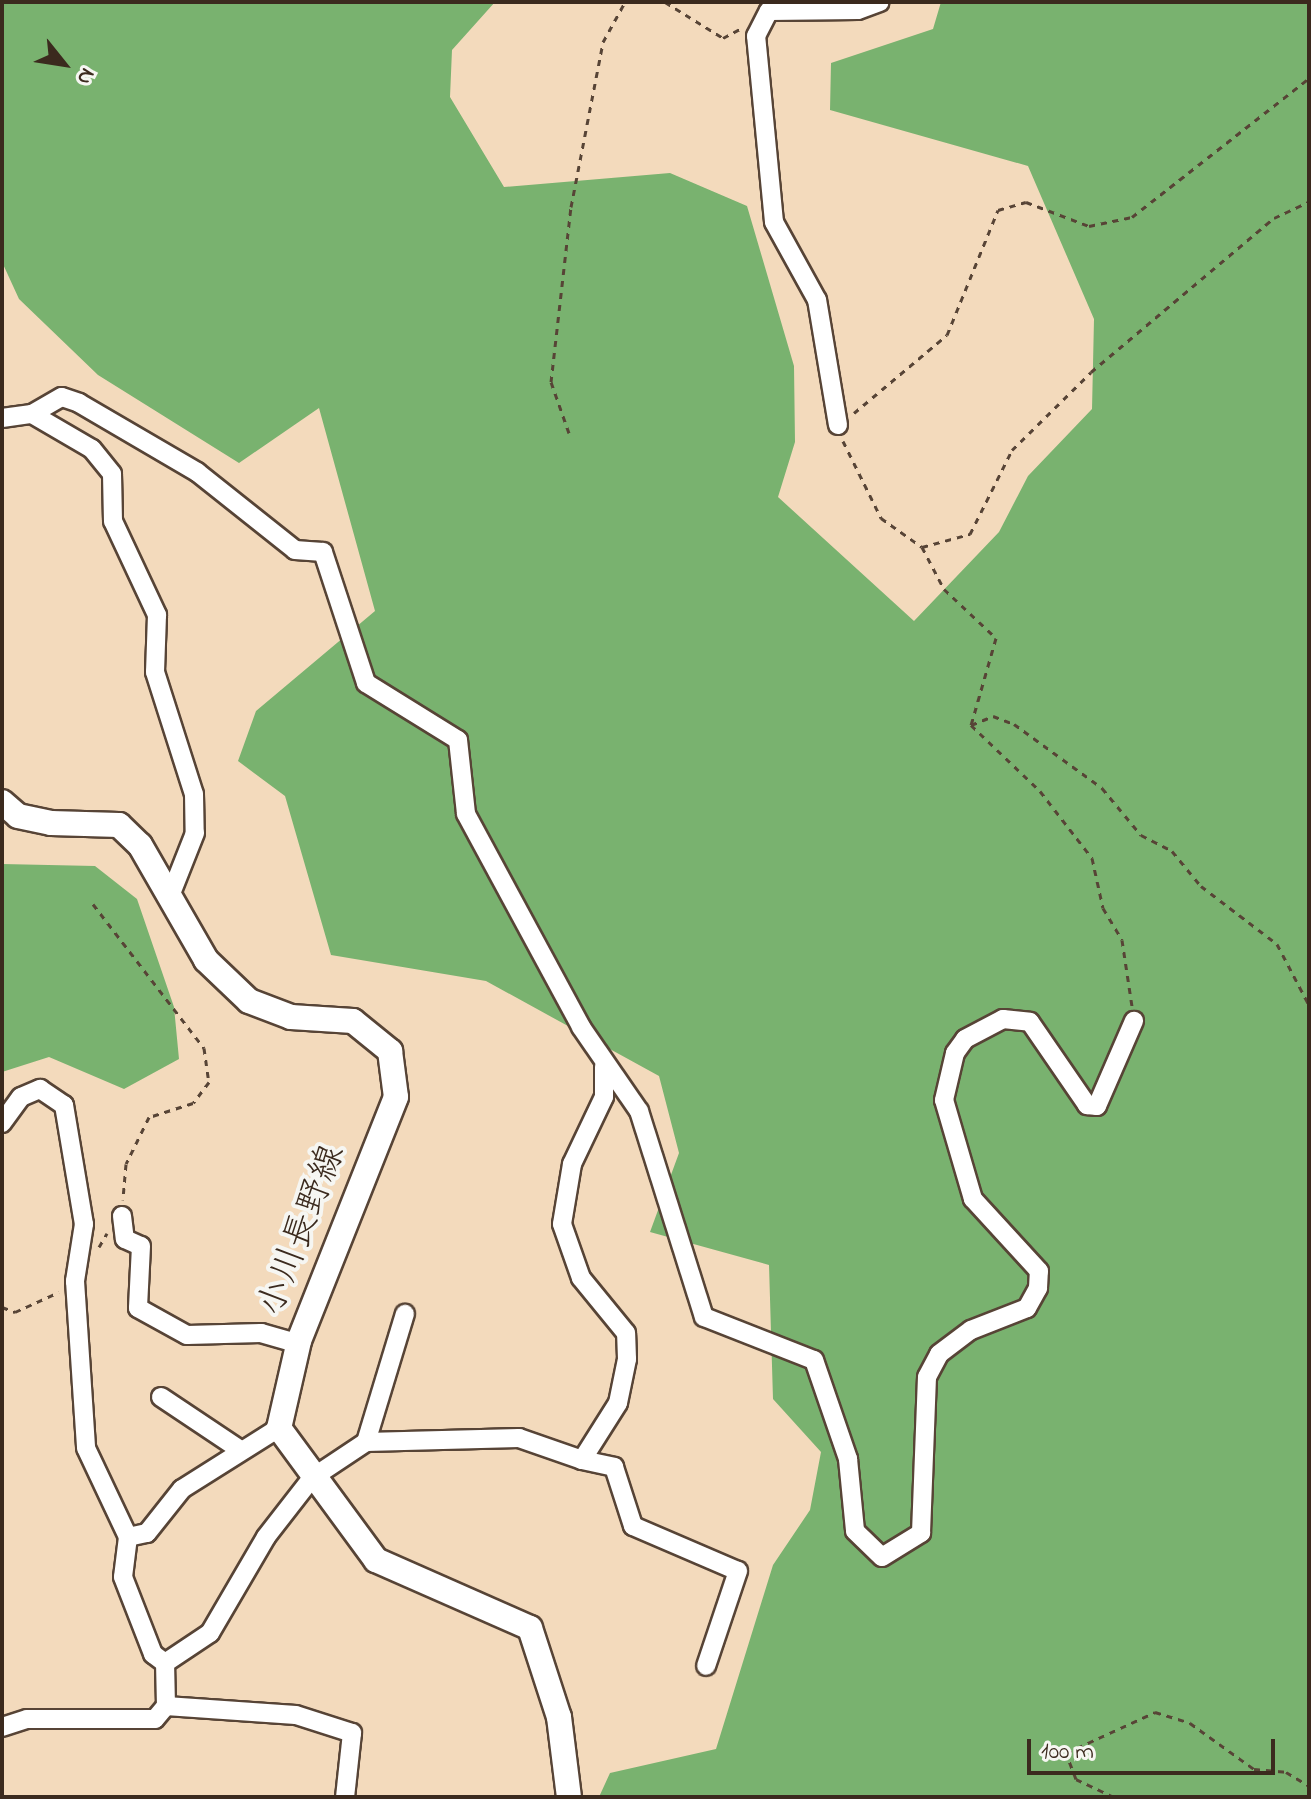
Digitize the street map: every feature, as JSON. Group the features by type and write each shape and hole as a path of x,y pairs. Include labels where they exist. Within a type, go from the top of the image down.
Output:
{"main road":[{"name":"小川長野線","path":"2,802 18,816 51,823 119,825 170,896 206,960 249,1001 291,1017 353,1021 390,1051 396,1097 299,1344 279,1428"},
{"path":"279,1428 312,1478 376,1560 530,1628 559,1717 569,1797"}],"street":[{"path":"838,425 817,300 774,222 755,49 759,18 769,11 858,10 880,2"},
{"path":"2,418 32,414 62,397 79,403 197,472 295,550 323,552 366,683 458,740 462,799 474,833 604,1066 632,1097 648,1134 704,1317 814,1360 825,1380 848,1459 855,1531 882,1557 921,1533 927,1377 939,1354 971,1330 1027,1308 1038,1288 1039,1271 973,1199 944,1100 955,1053 1003,1019 1030,1022 1087,1105 1097,1106 1134,1021"},
{"path":"32,414 107,464 113,521 157,615 155,672 197,817 170,896"},
{"path":"582,1460 618,1403 627,1359 626,1333 581,1278 562,1224 572,1164 604,1097 604,1066"},
{"path":"2,1123 21,1097 40,1089 64,1105 84,1224 75,1281 86,1448 128,1537 123,1577 153,1654 165,1663"},
{"path":"122,1216 125,1239 141,1246 138,1308 187,1335 261,1333 299,1344"},
{"path":"366,1442 405,1314"},
{"path":"161,1397 239,1449"},
{"path":"128,1537 147,1533 182,1489 239,1449 279,1428"},
{"path":"165,1663 210,1633 266,1537 312,1478 366,1442 519,1438 582,1460 614,1467 633,1526 738,1571 706,1666"},
{"path":"2,1727 27,1719 155,1719 166,1706 165,1663"},
{"path":"166,1706 296,1715 352,1733 345,1797"}],"path":[{"path":"569,433 551,382 571,207 603,42 625,2"},
{"path":"665,2 723,38 759,18"},
{"path":"971,725 996,638 944,589 922,547 881,518 850,465 838,425 947,335 998,210 1026,202 1089,226 1132,217 1309,78"},
{"path":"922,547 970,534 1012,450 1091,372 1274,218 1309,202"},
{"path":"1309,297 1309,385"},
{"path":"1309,529 1309,583"},
{"path":"971,725 993,716 1014,724 1102,788 1141,835 1172,851 1201,886 1277,944 1309,1005"},
{"path":"971,725 1040,791 1092,858 1103,908 1122,940 1134,1021"},
{"path":"93,904 204,1048 209,1082 193,1103 149,1117 126,1164 122,1216"},
{"path":"1114,1797 1076,1779 1066,1753 1155,1712 1190,1723 1254,1769 1286,1772 1309,1786"}],"green space":[{"path":"2,2 495,2 452,50 450,97 504,187 670,173 747,206 794,366 795,442 778,497 914,621 999,532 1028,476 1092,409 1094,319 1028,166 830,110 831,63 933,29 941,2 1309,2 1309,1797 599,1797 610,1773 716,1749 773,1565 810,1510 821,1452 773,1399 769,1265 650,1232 679,1153 659,1076 486,981 331,955 285,796 238,761 256,711 375,611 319,408 239,463 98,375 19,299 2,262"},
{"path":"2,864 95,866 137,899 174,1007 179,1059 124,1089 49,1057 2,1072"}]}
